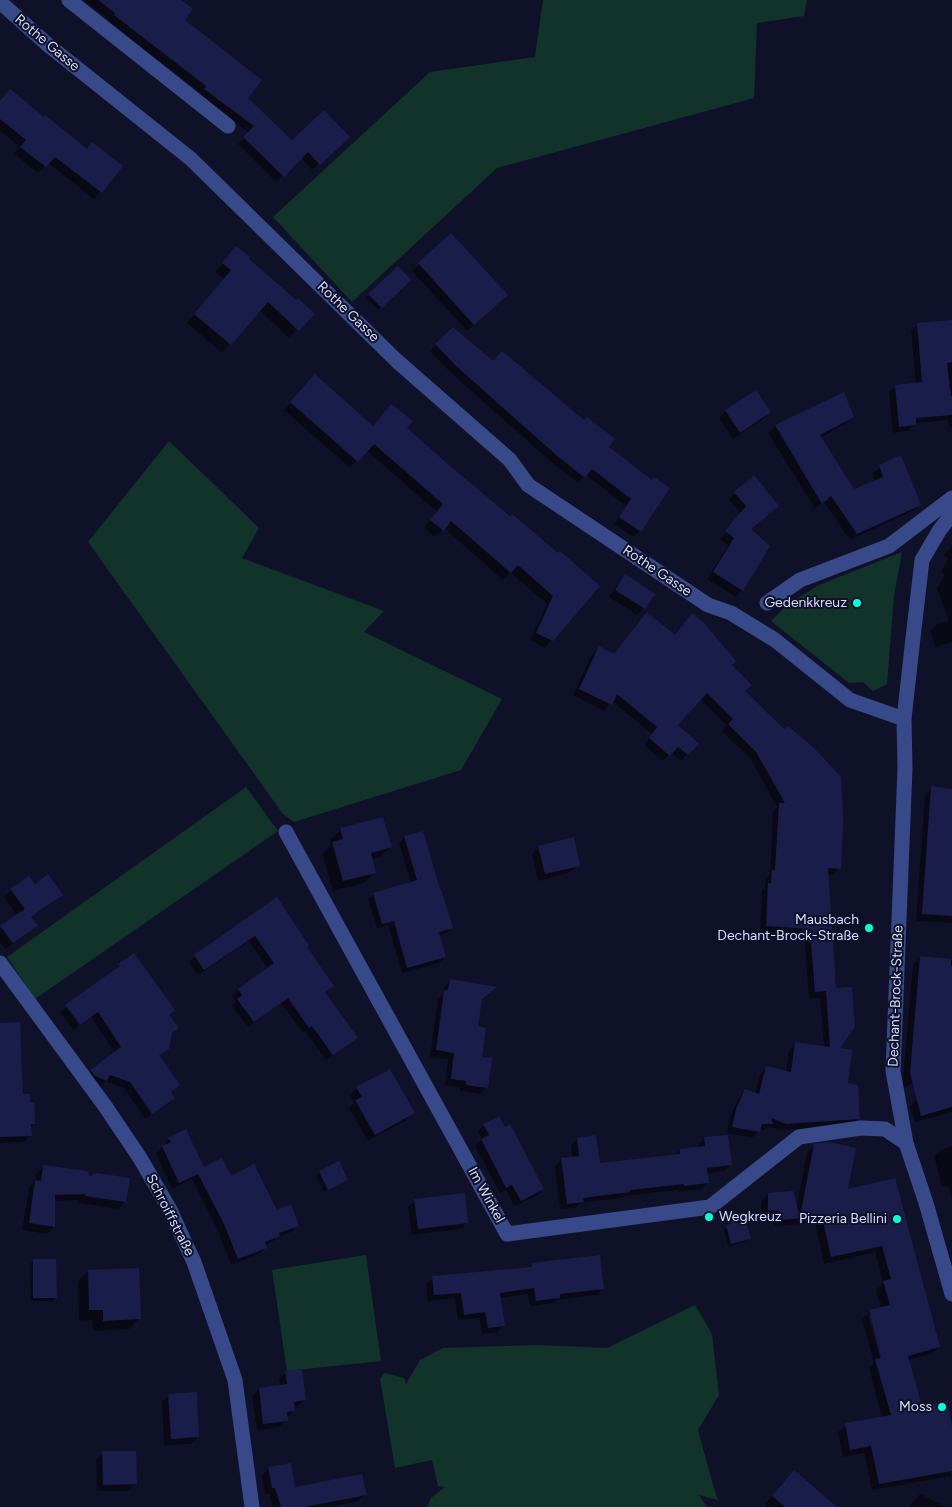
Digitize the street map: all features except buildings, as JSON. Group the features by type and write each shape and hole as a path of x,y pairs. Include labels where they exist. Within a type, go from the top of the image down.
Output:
{"street":[{"path":"69,0 228,126"},
{"name":"Rothe Gasse","path":"0,2 48,45 192,159 398,360 510,460 528,485 708,605 731,613 775,640 850,700 904,719"},
{"path":"767,603 800,580 889,546 952,498"},
{"name":"Dechant-Brock-Straße","path":"952,514 939,531 922,560 904,719 904,776 893,1071 906,1142 952,1294"},
{"name":"Im Winkel","path":"286,832 507,1234 710,1207 799,1137 861,1128 886,1129 906,1142"},
{"name":"Schroiffstraße","path":"0,963 105,1106 140,1158 170,1210 194,1262 235,1380 252,1507"}],"green space":[{"path":"543,0 807,0 804,16 757,23 754,98 497,168 352,302 273,217 430,72 535,57"},
{"path":"169,441 259,528 242,558 384,611 364,632 502,699 461,770 294,822 283,814 88,542"},
{"path":"902,552 894,596 887,684 873,691 863,682 849,683 771,621 788,604 819,585"},
{"path":"246,787 278,831 35,999 7,957"},
{"path":"366,1255 381,1361 287,1371 272,1270"},
{"path":"695,1305 712,1334 719,1395 698,1430 718,1500 699,1495 707,1507 427,1507 431,1498 445,1487 438,1486 432,1460 395,1468 380,1379 384,1373 404,1378 406,1384 420,1360 443,1348 537,1345 607,1348"}],"place":[{"name":"Gedenkkreuz","path":"857,603"},
{"name":"Mausbach Dechant-Brock-Straße","path":"869,928"},
{"name":"Wegkreuz","path":"709,1217"},
{"name":"Pizzeria Bellini","path":"897,1219"},
{"name":"Moss","path":"942,1407"}]}
